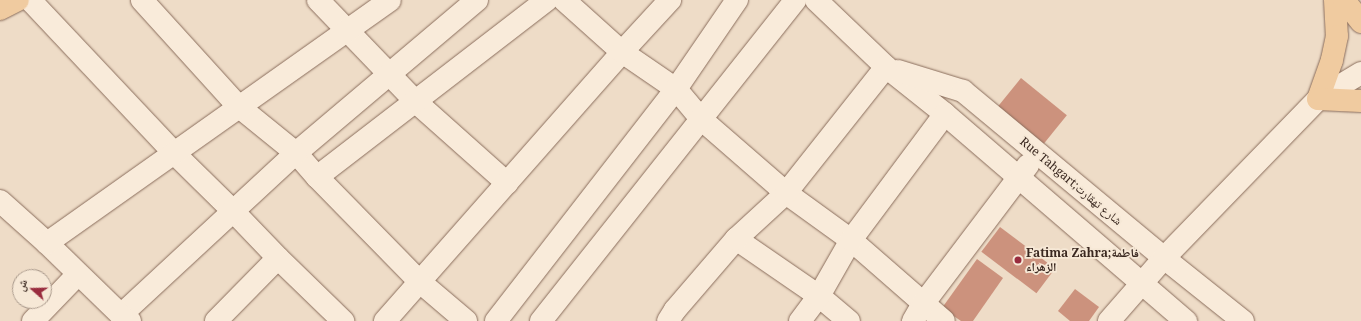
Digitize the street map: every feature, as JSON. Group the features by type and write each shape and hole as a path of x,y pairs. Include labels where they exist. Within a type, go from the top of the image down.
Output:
{"main road":[{"path":"0,9 18,0"},
{"path":"1335,0 1337,36 1332,60 1318,99 1361,101"},
{"path":"1344,0 1361,22"}],"street":[{"path":"30,0 173,152 343,321"},
{"path":"142,0 238,106 296,153 317,178 420,282 466,321"},
{"path":"318,0 416,102 507,183"},
{"path":"46,243 390,0"},
{"path":"0,202 46,243 125,318 234,211 296,153 477,0"},
{"path":"317,178 547,0"},
{"path":"564,0 622,52 676,89 701,119 786,192 851,240 918,312 944,321"},
{"path":"385,321 622,52 670,0"},
{"path":"496,321 676,89 737,0"},
{"path":"542,321 795,0"},
{"name":"Rue Tahgart;شارع تهقارت","path":"816,0 886,67 945,114 1186,321"},
{"path":"677,317 736,239 786,192 886,67"},
{"name":"Rue Tahgart;شارع تهقارت","path":"886,67 963,91 1164,258 1243,321"},
{"path":"1109,321 1164,258 1318,99 1361,73"},
{"path":"800,321 819,296 851,240 945,114"},
{"path":"918,312 1037,153"},
{"path":"736,239 819,296 849,321"},
{"path":"216,321 278,258"},
{"path":"33,321 78,274"}],"building":[{"path":"1021,78 1067,115 1044,144 998,107"},
{"name":"Fatima Zahra;فاطمة الزهراء","path":"1000,227 1055,269 1036,293 981,252"},
{"path":"977,259 1003,278 973,321 961,321 942,308"},
{"path":"1075,289 1099,307 1089,321 1070,321 1058,311"}],"place":[{"name":"Fatima Zahra;فاطمة الزهراء","path":"1018,260"}]}
